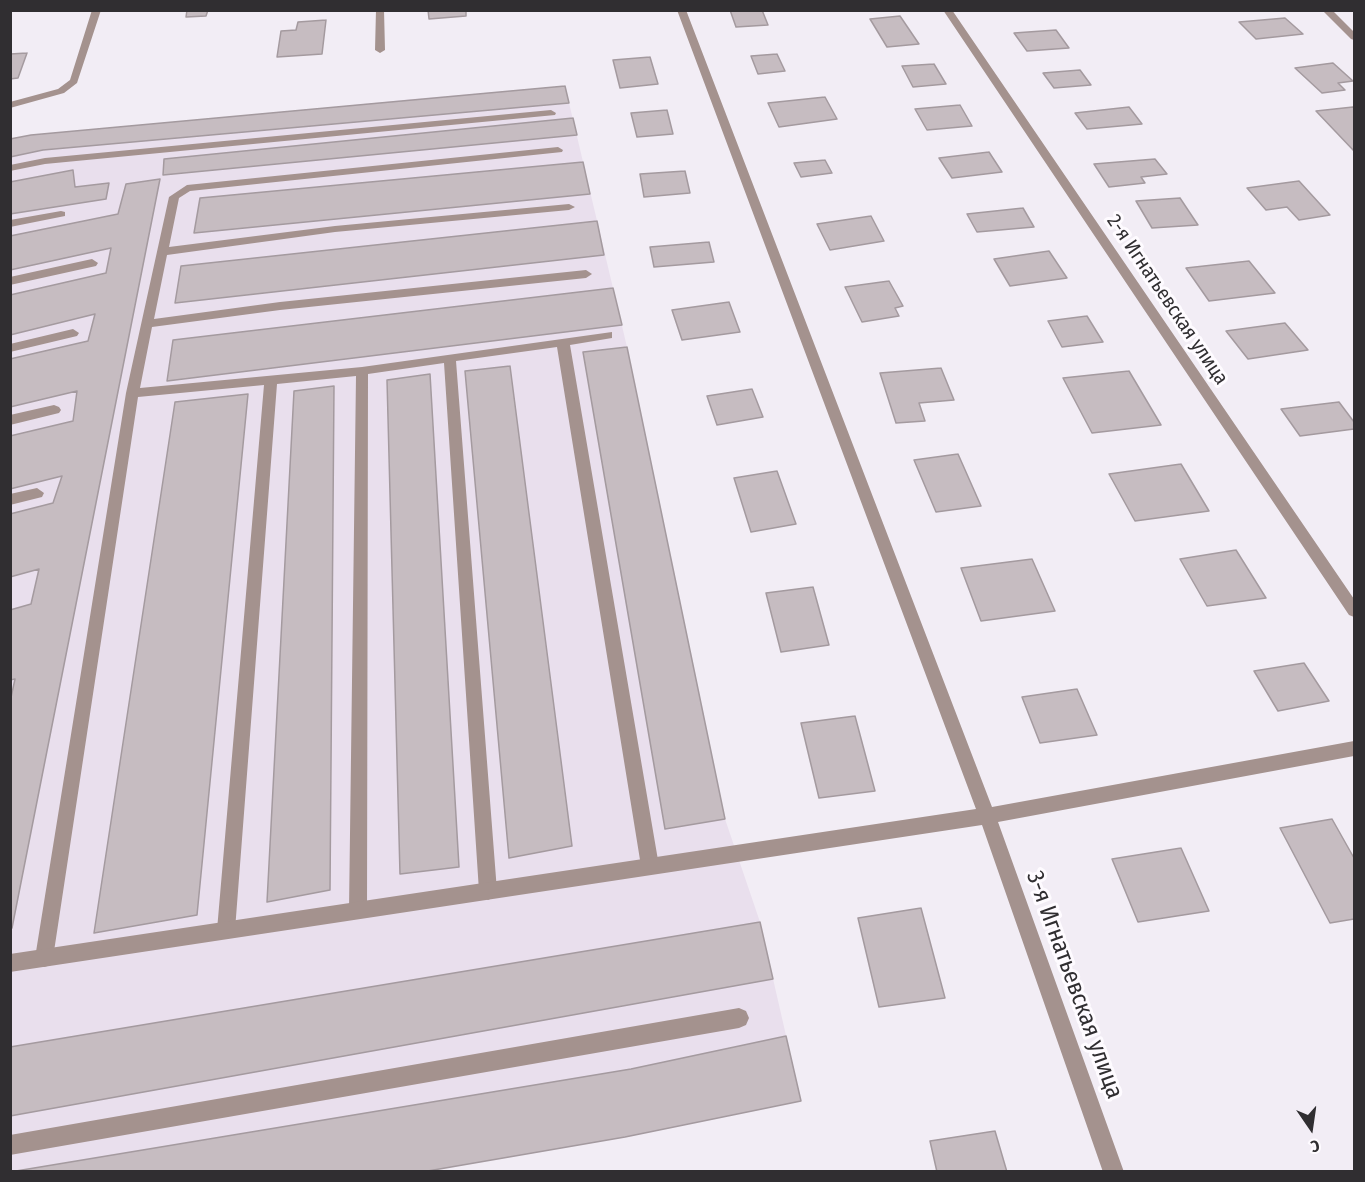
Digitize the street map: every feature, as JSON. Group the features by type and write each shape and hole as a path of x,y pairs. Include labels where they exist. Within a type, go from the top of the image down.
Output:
{"street":[{"path":"10,105 61,91 74,81 97,10"},
{"path":"380,10 380,50"},
{"name":"3-я Игнатьевская улица","path":"681,10 987,816 1114,1172"},
{"name":"2-я Игнатьевская улица","path":"947,10 1354,611"},
{"path":"1326,10 1354,37"},
{"path":"10,168 45,161 551,113"},
{"path":"44,958 132,393 174,197 187,188 558,150"},
{"path":"162,252 335,230 569,207"},
{"path":"10,224 62,214"},
{"path":"10,281 92,263"},
{"path":"146,324 280,306 586,274"},
{"path":"10,348 73,333"},
{"path":"132,393 362,371 608,335"},
{"path":"563,343 650,866"},
{"path":"450,359 488,891"},
{"path":"358,910 362,371"},
{"path":"226,930 271,379"},
{"path":"10,420 54,410"},
{"path":"10,500 37,493"},
{"path":"10,963 987,816 1354,748"},
{"path":"10,1145 739,1018"}],"shaded area":[{"path":"565,86 627,347 725,819 760,922 801,1101 625,1137 422,1171 11,1172 11,139"}],"building":[{"path":"187,10 208,10 206,16 186,17"},
{"path":"428,10 466,10 466,16 429,19"},
{"path":"730,10 762,10 768,25 736,27"},
{"path":"900,16 919,44 887,47 870,19"},
{"path":"1285,18 1303,34 1256,39 1239,22"},
{"path":"326,20 322,54 277,57 281,31 296,30 298,22"},
{"path":"1056,30 1069,48 1027,51 1014,33"},
{"path":"27,53 18,78 10,79 10,54"},
{"path":"777,54 785,71 758,74 751,56"},
{"path":"650,57 658,84 620,88 613,60"},
{"path":"1333,63 1353,81 1338,83 1345,90 1322,93 1295,68"},
{"path":"934,64 946,84 913,87 902,66"},
{"path":"1080,70 1091,85 1054,88 1043,73"},
{"path":"565,86 569,103 43,150 10,157 10,139 31,135"},
{"path":"825,97 837,119 779,127 768,103"},
{"path":"960,105 972,126 927,130 915,109"},
{"path":"1129,107 1142,124 1087,129 1075,113"},
{"path":"1354,108 1354,151 1316,111"},
{"path":"667,110 673,134 637,137 631,113"},
{"path":"573,118 577,135 163,175 164,159"},
{"path":"989,152 1002,172 952,178 939,158"},
{"path":"1155,159 1167,174 1141,177 1145,183 1109,187 1094,164"},
{"path":"825,160 832,173 801,177 794,163"},
{"path":"583,162 590,194 194,233 200,198"},
{"path":"73,170 75,187 109,183 106,199 10,214 10,182"},
{"path":"685,171 690,193 644,197 640,174"},
{"path":"160,179 12,928 10,928 10,702 15,679 10,680 10,610 31,604 39,569 10,577 10,514 53,503 62,476 10,489 10,436 73,421 77,391 10,407 10,359 88,341 95,314 10,335 10,295 106,273 111,248 10,270 10,236 118,214 126,184"},
{"path":"1299,181 1330,215 1299,220 1287,207 1266,210 1247,188"},
{"path":"1180,198 1198,225 1152,228 1136,201"},
{"path":"1023,208 1034,227 977,232 967,214"},
{"path":"871,216 884,241 830,250 817,224"},
{"path":"597,221 604,255 175,303 181,266"},
{"path":"709,242 714,262 654,267 650,247"},
{"path":"1049,251 1067,278 1010,286 994,259"},
{"path":"1249,261 1275,293 1209,301 1186,268"},
{"path":"889,281 903,306 895,308 899,316 862,322 845,287"},
{"path":"613,288 622,325 167,381 173,340"},
{"path":"729,302 740,332 682,340 672,310"},
{"path":"1087,316 1103,342 1062,347 1048,321"},
{"path":"1285,323 1308,350 1248,359 1226,331"},
{"path":"627,347 725,819 665,829 583,352"},
{"path":"510,366 572,846 509,858 465,371"},
{"path":"941,368 954,400 919,403 925,421 896,423 880,373"},
{"path":"1129,371 1161,425 1092,433 1063,378"},
{"path":"430,374 459,867 400,874 387,380"},
{"path":"334,386 330,890 267,902 294,391"},
{"path":"752,389 763,417 717,425 707,396"},
{"path":"248,394 197,915 94,933 175,402"},
{"path":"1339,402 1354,422 1354,429 1300,436 1281,409"},
{"path":"958,454 981,506 936,512 914,460"},
{"path":"1181,464 1209,511 1135,521 1109,474"},
{"path":"777,471 796,524 751,532 734,478"},
{"path":"1236,550 1266,598 1207,606 1180,559"},
{"path":"1032,559 1055,611 981,621 961,568"},
{"path":"813,587 829,645 781,652 766,593"},
{"path":"1304,663 1329,701 1278,711 1254,671"},
{"path":"1077,689 1097,735 1040,743 1022,697"},
{"path":"855,716 875,791 819,798 801,723"},
{"path":"1332,819 1354,858 1354,919 1330,923 1280,828"},
{"path":"1181,848 1209,911 1138,922 1112,859"},
{"path":"921,908 945,998 879,1007 858,918"},
{"path":"760,922 773,979 10,1116 10,1047"},
{"path":"786,1036 801,1101 625,1137 422,1172 10,1172 631,1069"},
{"path":"995,1131 1007,1172 937,1172 930,1141"}]}
